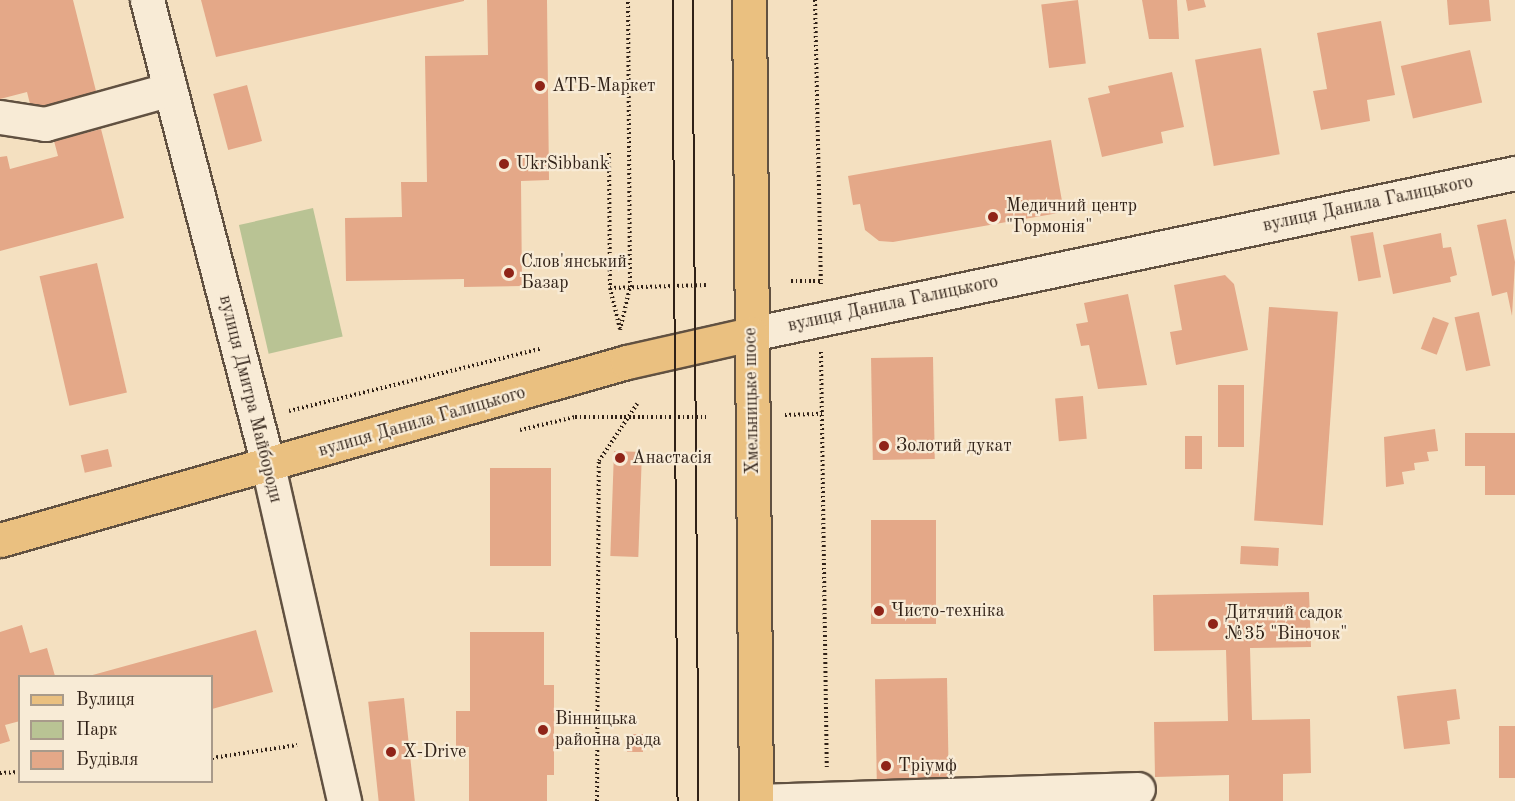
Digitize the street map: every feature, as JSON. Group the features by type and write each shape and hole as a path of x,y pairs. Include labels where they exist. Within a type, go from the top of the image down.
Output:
{"main road":[{"name":"Хмельницьке шосе","path":"749,0 756,801"},
{"name":"вулиця Данила Галицького","path":"0,540 268,466 627,362 751,334"}],"street":[{"name":"вулиця Дмитра Майбороди","path":"147,0 268,466 344,801"},
{"path":"0,117 45,124 170,89"},
{"name":"вулиця Данила Галицького","path":"751,334 1515,173"},
{"path":"756,801 1138,789"}],"path":[{"path":"620,330 630,287 628,0"},
{"path":"815,0 828,799"},
{"path":"609,153 610,288 620,330"},
{"path":"791,281 821,281"},
{"path":"610,288 706,285"},
{"path":"608,332 620,330"},
{"path":"258,426 296,408 550,346"},
{"path":"597,801 599,461 637,404"},
{"path":"778,415 822,414"},
{"path":"628,418 706,417"},
{"path":"213,758 331,740"},
{"path":"0,773 18,772"}],"green space":[{"path":"313,208 343,337 269,354 239,225"}],"building":[{"path":"0,0 73,0 98,99 33,116 27,92 0,99"},
{"path":"201,0 464,0 464,1 216,57"},
{"path":"487,0 547,0 549,180 521,181 522,286 464,287 464,279 346,281 345,218 402,217 401,182 427,182 425,56 488,55"},
{"path":"1078,0 1086,64 1049,68 1041,5"},
{"path":"1142,0 1177,0 1179,39 1149,39"},
{"path":"1186,0 1204,0 1206,7 1188,11"},
{"path":"1447,0 1489,0 1491,21 1449,25"},
{"path":"1381,21 1395,95 1367,100 1370,121 1321,130 1313,91 1327,89 1317,33"},
{"path":"1261,48 1280,154 1214,166 1195,60"},
{"path":"1470,50 1482,103 1413,119 1401,66"},
{"path":"1172,72 1184,127 1161,132 1163,143 1102,157 1088,98 1110,93 1108,86"},
{"path":"247,85 262,141 228,150 213,94"},
{"path":"101,129 124,218 0,251 0,157 7,156 10,169 58,156 54,141"},
{"path":"1051,140 1064,212 893,242 879,241 865,230 860,204 853,205 848,176"},
{"path":"1506,219 1515,262 1512,316 1507,292 1492,296 1477,225"},
{"path":"1373,232 1381,277 1358,281 1350,236"},
{"path":"1441,233 1443,248 1451,247 1457,275 1450,277 1451,282 1393,294 1383,245"},
{"path":"97,263 127,393 69,406 40,276"},
{"path":"1225,275 1234,284 1248,350 1176,365 1170,332 1182,330 1174,285"},
{"path":"1128,294 1147,385 1098,389 1089,345 1081,346 1076,324 1088,322 1084,303"},
{"path":"1269,307 1338,312 1323,525 1254,520"},
{"path":"1479,312 1490,366 1466,371 1455,317"},
{"path":"1433,317 1449,323 1437,355 1421,349"},
{"path":"933,357 935,459 873,460 871,358"},
{"path":"1218,385 1244,385 1244,447 1218,447"},
{"path":"1083,396 1087,439 1059,441 1055,398"},
{"path":"1435,429 1438,451 1427,452 1429,461 1414,463 1415,470 1402,472 1404,484 1386,487 1384,437"},
{"path":"1465,433 1515,433 1515,495 1485,495 1485,466 1465,466"},
{"path":"1185,436 1202,436 1202,469 1185,469"},
{"path":"108,449 112,467 85,473 81,455"},
{"path":"614,451 642,452 638,557 610,556"},
{"path":"490,468 551,468 551,566 490,566"},
{"path":"871,520 936,520 936,624 871,624"},
{"path":"1241,546 1279,548 1278,566 1240,564"},
{"path":"1309,592 1311,647 1250,648 1252,720 1310,719 1311,773 1283,774 1283,801 1229,801 1229,775 1155,777 1154,722 1228,721 1226,650 1154,651 1153,595"},
{"path":"22,625 30,653 47,648 55,675 18,675 18,722 5,725 10,741 0,744 0,632"},
{"path":"256,630 273,692 213,709 213,675 93,675"},
{"path":"470,632 544,632 544,685 554,685 554,775 547,775 547,801 469,801 469,747 456,747 456,711 470,711"},
{"path":"947,678 949,783 877,784 875,679"},
{"path":"1456,689 1460,719 1447,721 1450,744 1404,749 1397,696"},
{"name":"X-Drive","path":"404,698 415,801 379,801 368,702"},
{"path":"1499,726 1515,726 1515,778 1499,778"},
{"path":"627,734 643,734 643,752 627,752"}],"tram line":[{"path":"673,0 678,801"},
{"path":"693,0 699,801"}],"place":[{"name":"АТБ-Маркет","path":"540,86"},
{"name":"UkrSibbank","path":"504,164"},
{"name":"Медичний центр \"Гормонія\"","path":"993,217"},
{"name":"Слов'янський Базар","path":"509,273"},
{"name":"Золотий дукат","path":"884,446"},
{"name":"Анастасія","path":"620,458"},
{"name":"Чисто-техніка","path":"879,611"},
{"name":"Дитячий садок №35 \"Віночок\"","path":"1213,624"},
{"name":"Вінницька районна рада","path":"543,730"},
{"name":"X-Drive","path":"391,752"},
{"name":"Тріумф","path":"886,766"}]}
